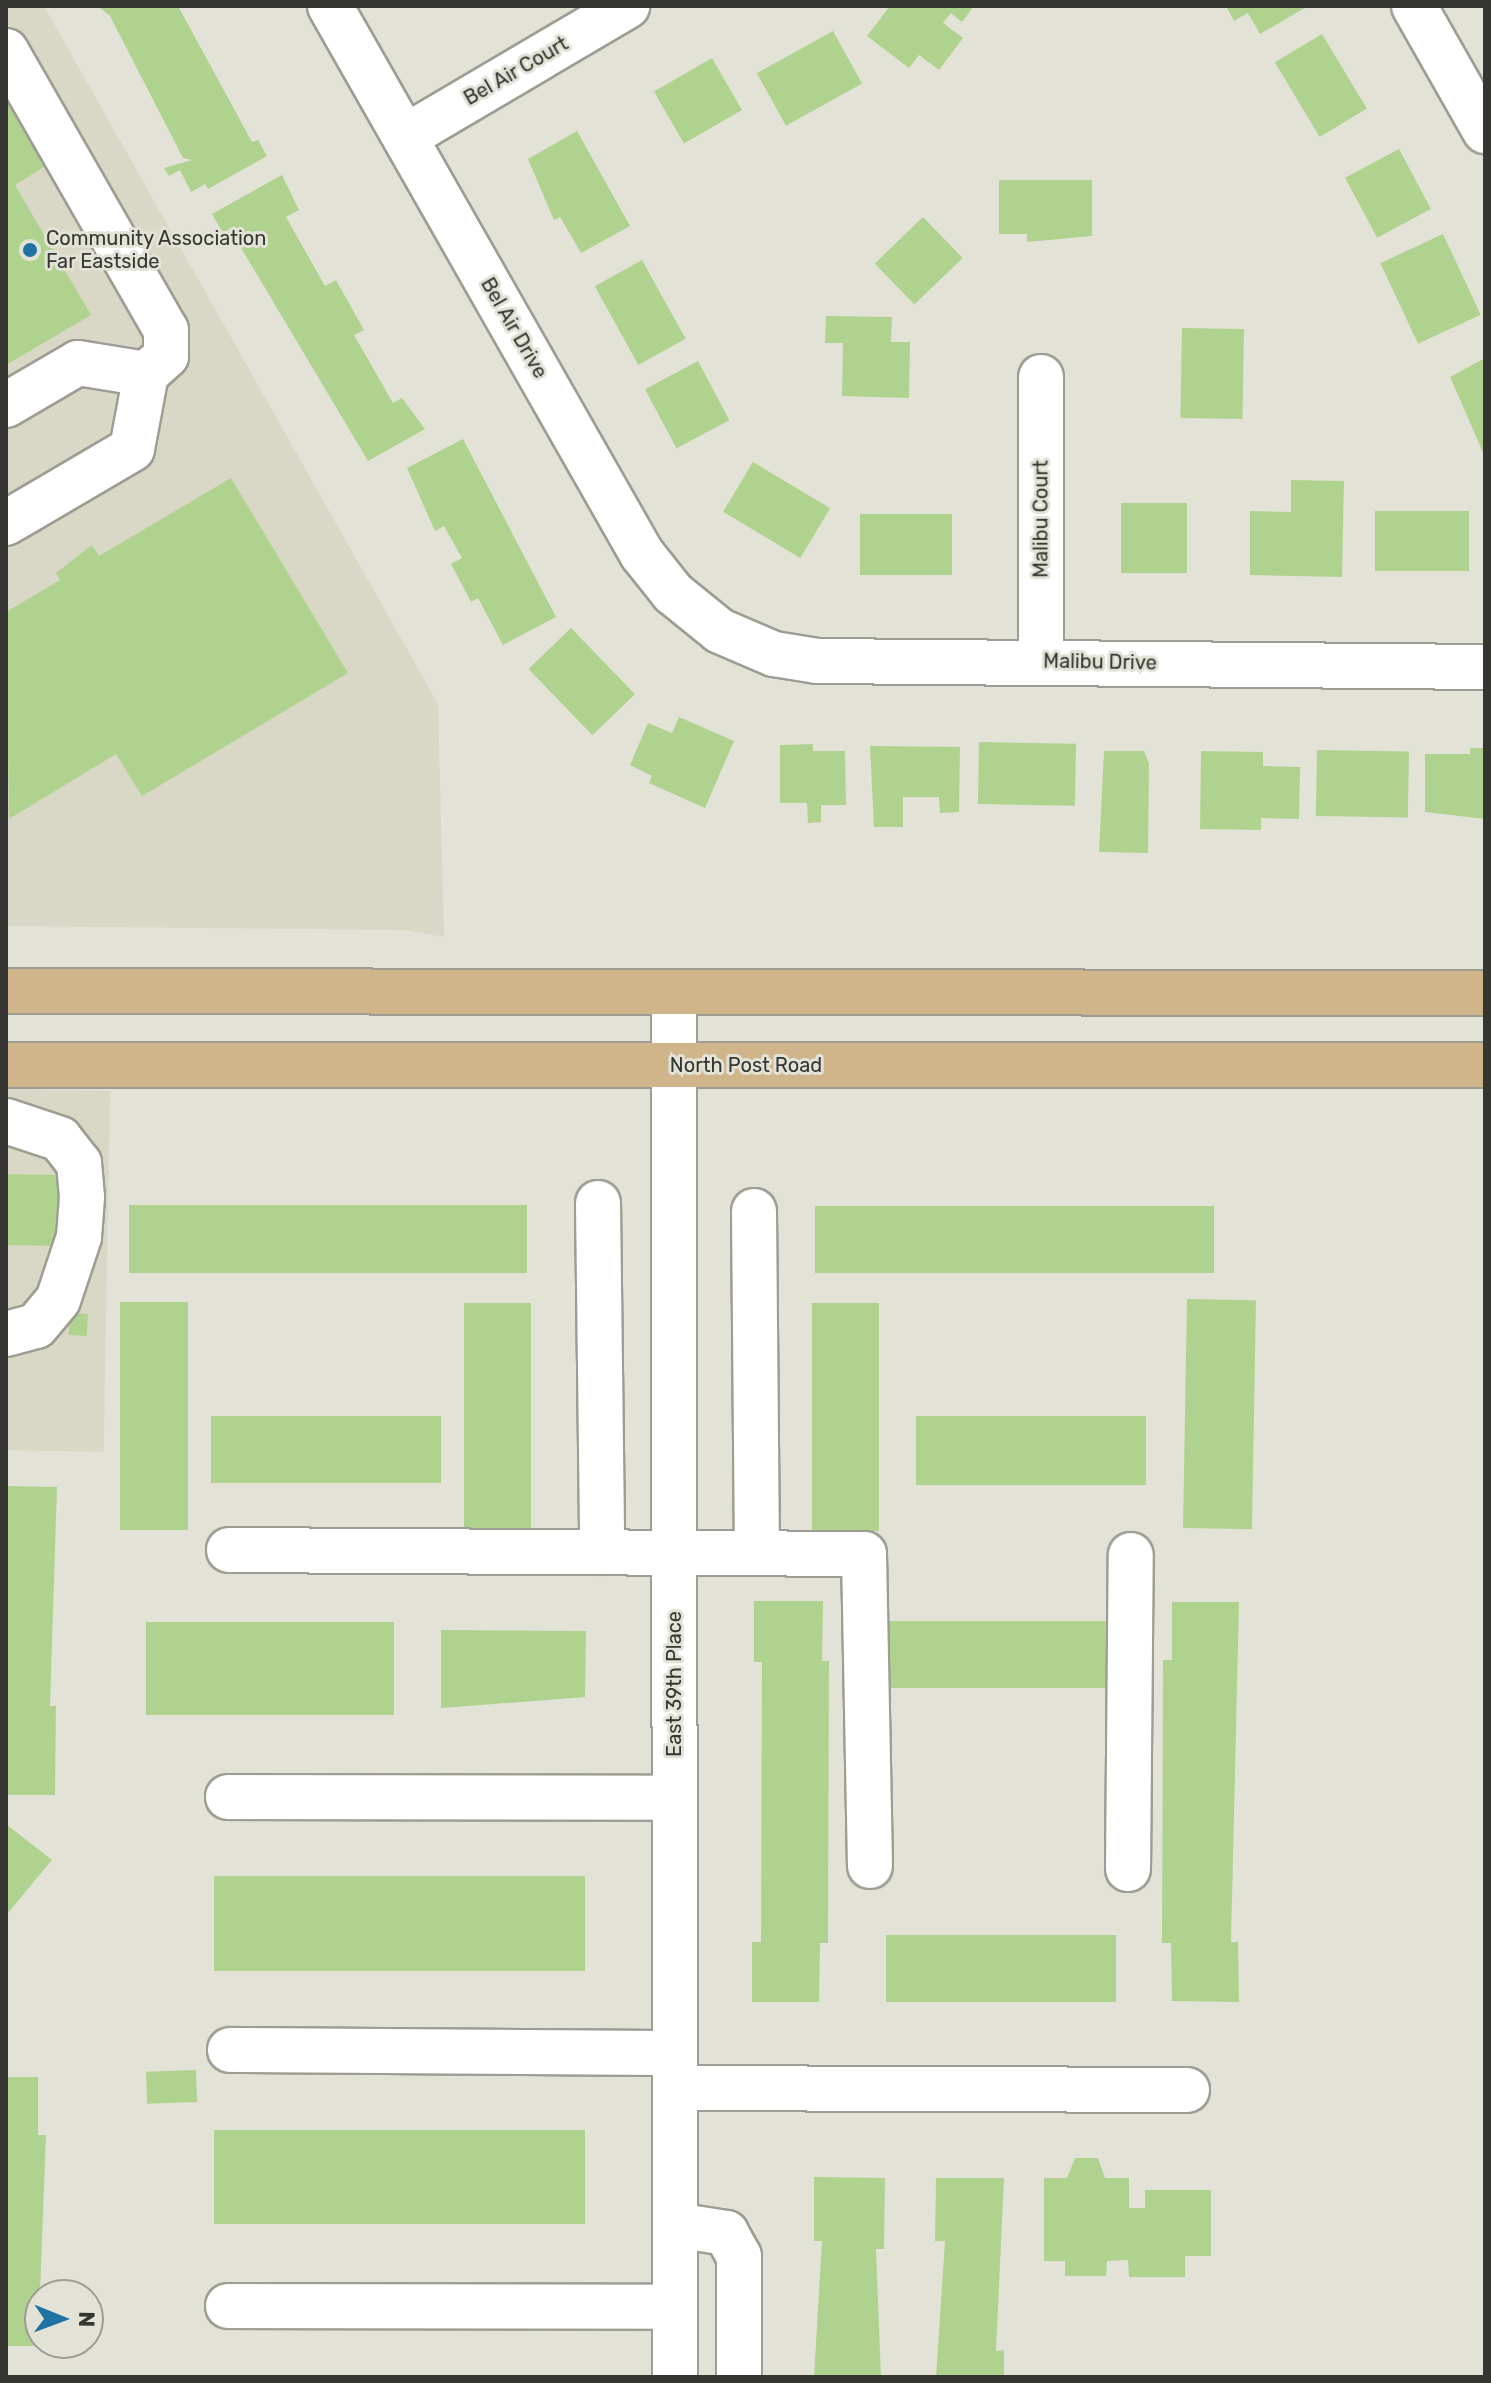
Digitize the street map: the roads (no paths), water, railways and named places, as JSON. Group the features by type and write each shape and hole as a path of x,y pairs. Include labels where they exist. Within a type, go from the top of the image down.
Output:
{"main road":[{"path":"6,991 1485,993"},
{"name":"North Post Road","path":"6,1065 1485,1065"}],"street":[{"name":"Bel Air Drive","path":"330,6 642,554 673,593 720,631"},
{"name":"Bel Air Court","path":"405,137 627,6"},
{"path":"1414,6 1485,131"},
{"path":"6,51 166,330 166,356 146,374 132,449 6,523"},
{"path":"6,405 78,363 146,374"},
{"name":"Malibu Court","path":"1041,377 1041,661"},
{"name":"Malibu Drive","path":"720,631 774,654 817,661 1485,667"},
{"name":"East 39th Place","path":"674,992 675,2377"},
{"path":"6,1121 60,1139 79,1163 82,1197 79,1237 58,1300 36,1326 6,1334"},
{"path":"598,1203 602,1552"},
{"path":"754,1211 757,1552"},
{"path":"229,1550 864,1554 870,1866"},
{"path":"1128,1869 1131,1555"},
{"path":"228,1797 675,1798"},
{"path":"230,2050 1187,2090"},
{"path":"675,2225 726,2233 739,2256 739,2377"},
{"path":"228,2306 675,2307"}],"place":[{"name":"Community Association Far Eastside","path":"30,250"}]}
